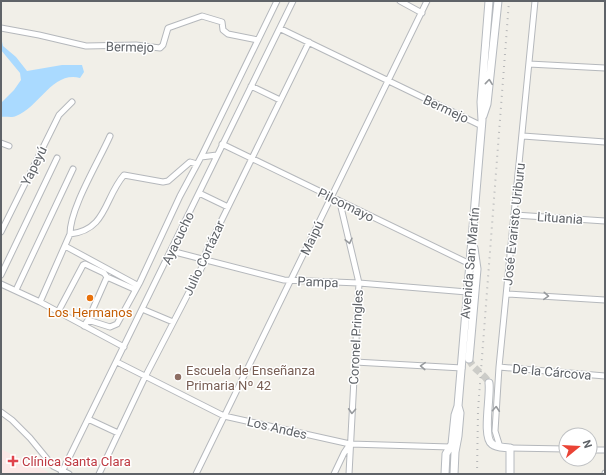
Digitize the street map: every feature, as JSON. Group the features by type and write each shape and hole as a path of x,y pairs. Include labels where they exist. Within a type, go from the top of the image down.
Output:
{"main road":[{"name":"Avenida San Martín","path":"454,474 454,452 460,420 458,406 482,123 481,102 489,1"},
{"name":"Avenida San Martín","path":"482,123 487,104 498,1"},
{"path":"469,359 477,269 472,242"},
{"path":"489,383 491,395 487,436 492,444 510,448 510,474"},
{"name":"Avenida San Martín","path":"445,474 447,452 450,447 454,416 458,406"},
{"path":"446,458 450,462 450,474"}],"street":[{"name":"Ayacucho","path":"88,320 110,327 115,326 201,157 277,1"},
{"name":"Ayacucho","path":"62,473 142,308 172,251 216,155 252,86 293,1"},
{"path":"400,1 422,13"},
{"name":"Maipú","path":"196,474 427,1"},
{"name":"José Evaristo Uriburu","path":"500,447 495,431 499,367 504,304 507,294 523,136 535,1"},
{"name":"Bermejo","path":"1,28 86,46 136,45 160,48 163,45 168,28 202,16 222,22 224,30 228,34 258,40"},
{"name":"Bermejo","path":"280,29 309,42 387,82 482,123"},
{"name":"Julio Cortázar","path":"99,474 309,42"},
{"path":"529,64 605,68"},
{"path":"252,86 280,100"},
{"name":"Yapeyú","path":"1,232 59,115 72,102"},
{"path":"40,302 70,234 70,225 90,176 110,136"},
{"path":"523,136 605,142"},
{"path":"1,143 8,146"},
{"name":"Pilcomayo","path":"222,144 340,203 470,264"},
{"path":"201,157 216,155"},
{"path":"1,275 57,158"},
{"path":"70,234 84,232 98,220 124,175 163,182 172,179 190,162 197,164"},
{"path":"16,290 73,169"},
{"path":"199,193 228,207"},
{"name":"Coronel Pringles","path":"340,203 359,283 349,474"},
{"name":"Lituania","path":"515,214 605,221"},
{"path":"65,246 136,287"},
{"name":"Pampa","path":"172,251 291,280 359,283 467,292"},
{"path":"58,312 80,266 85,264 104,273 108,277 136,287"},
{"path":"84,326 108,277"},
{"path":"1,284 40,302 124,347"},
{"path":"507,294 605,300"},
{"path":"142,308 173,322"},
{"name":"Los Andes","path":"117,362 224,416 350,444 450,447"},
{"path":"355,362 462,368"},
{"name":"De la Cárcova","path":"499,367 605,376"},
{"path":"1,412 12,420 30,438 53,466 62,473 69,474"},
{"path":"88,419 118,434"},
{"path":"334,474 350,444"},
{"path":"510,448 558,449"}],"shaded area":[{"name":"Clínica Santa Clara","path":"1,449 48,472 47,474 1,474"}],"water":[{"path":"1,37 3,46 16,57 27,71 62,65 82,65 84,72 80,78 70,77 61,80 46,91 24,112 14,117 1,117 1,103 14,90 21,80 20,73 1,50"}],"tunnel":[{"path":"469,359 473,366 489,383"}],"railway":[{"path":"477,474 478,410 509,1"}],"place":[{"name":"Los Hermanos","path":"90,298"},
{"name":"Escuela de Enseñanza Primaria Nº 42","path":"178,377"},
{"name":"Clínica Santa Clara","path":"13,461"}]}
